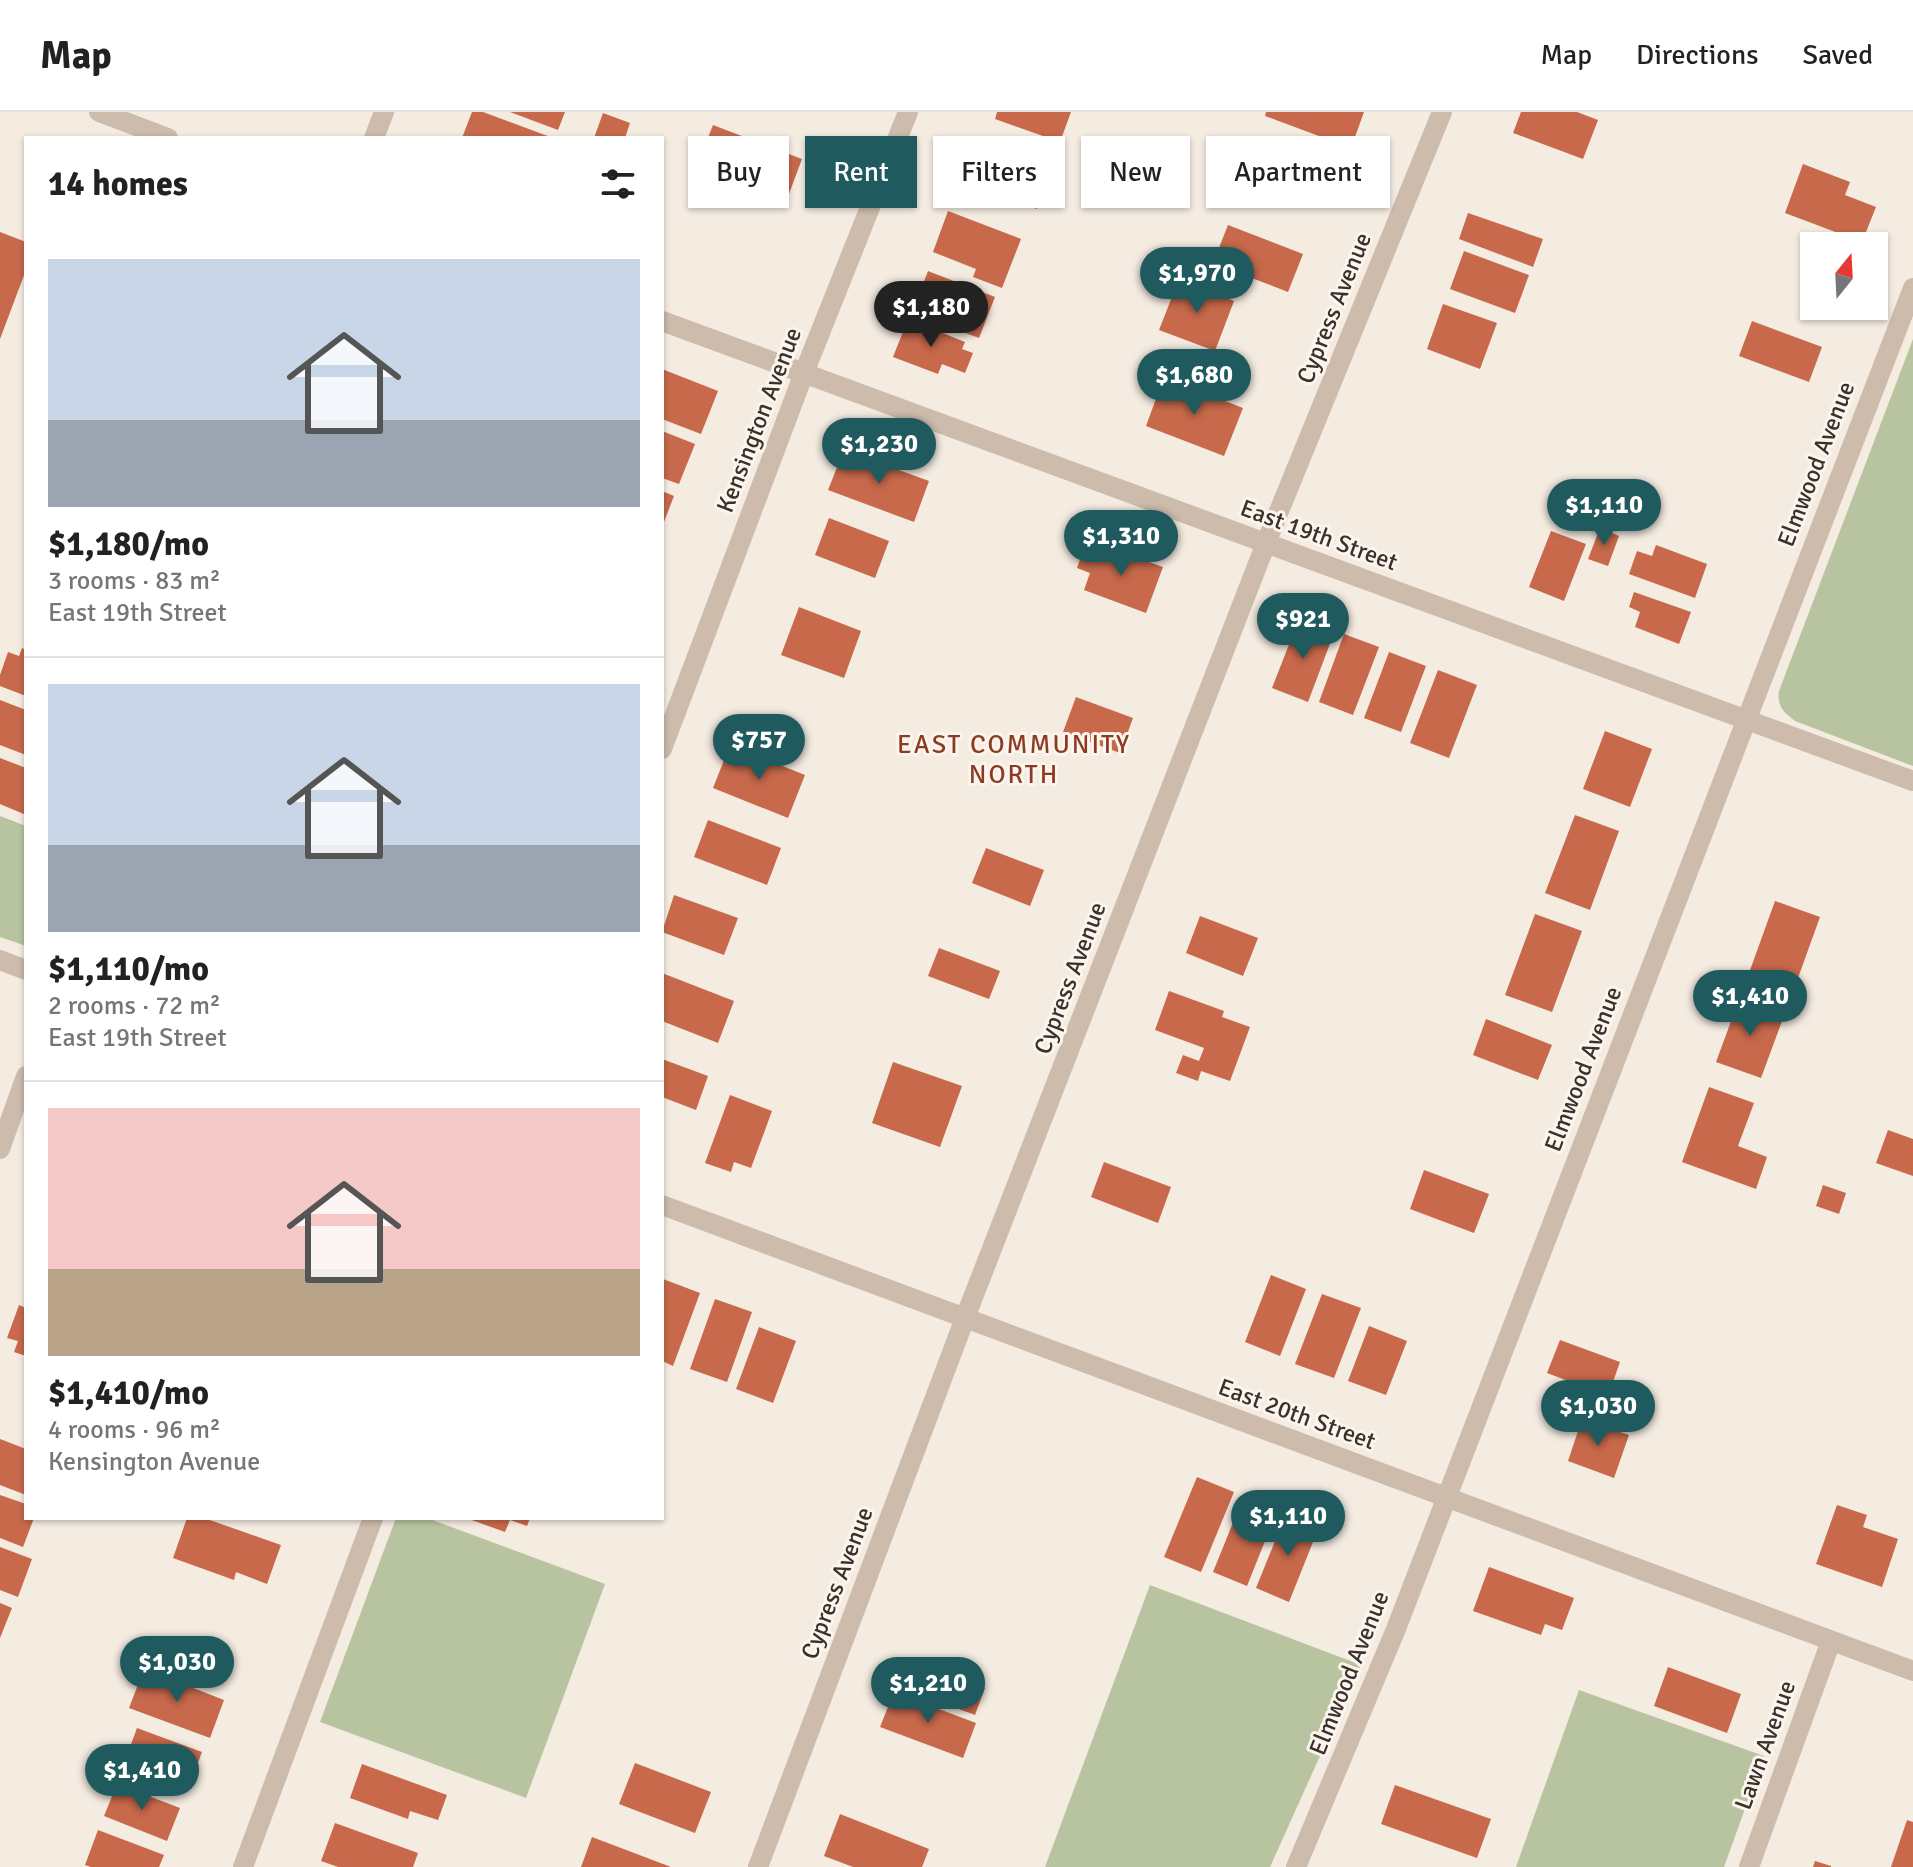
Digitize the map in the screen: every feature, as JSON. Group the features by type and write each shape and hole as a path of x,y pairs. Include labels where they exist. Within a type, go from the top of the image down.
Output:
{"street":[{"path":"99,112 163,136"},
{"path":"375,136 384,112"},
{"name":"Kensington Avenue","path":"664,744 804,373 908,112"},
{"name":"Cypress Avenue","path":"758,1867 965,1318 1266,543 1442,112"},
{"name":"Elmwood Avenue","path":"1296,1867 1396,1629 1913,288"},
{"name":"East 19th Street","path":"664,322 1913,781"},
{"path":"0,960 24,969"},
{"path":"0,1149 24,1082"},
{"name":"East 20th Street","path":"664,1206 1913,1671"},
{"path":"243,1867 372,1520"},
{"name":"Lawn Avenue","path":"1749,1867 1831,1641"}],"green space":[{"path":"1913,339 1913,766 1795,721 1782,708 1779,691"},
{"path":"0,816 24,825 24,945 0,937"},
{"path":"395,1520 432,1520 605,1584 526,1798 320,1722"},
{"path":"1150,1585 1361,1665 1270,1867 1045,1867"},
{"path":"1579,1690 1764,1756 1724,1867 1516,1867"}],"building":[{"path":"472,112 483,112 548,136 463,136"},
{"path":"510,112 565,112 558,130"},
{"path":"997,112 1071,112 1062,136 1043,136 995,119"},
{"path":"1266,112 1364,112 1355,136 1319,136 1265,116"},
{"path":"1521,112 1577,112 1598,120 1583,159 1513,133"},
{"path":"603,113 630,123 626,136 595,136"},
{"path":"713,125 742,136 709,136"},
{"path":"789,154 802,159 789,194"},
{"path":"1803,164 1850,182 1845,195 1876,207 1866,232 1835,232 1785,213"},
{"path":"948,211 1021,239 1002,288 973,277 976,269 933,252"},
{"path":"1468,213 1543,239 1533,267 1459,239"},
{"path":"1228,225 1303,254 1288,292 1213,263"},
{"path":"0,232 24,241 24,275 0,339"},
{"path":"1464,251 1529,275 1515,313 1450,289"},
{"path":"928,271 995,297 979,338 912,313"},
{"path":"1179,279 1234,301 1215,351 1159,330"},
{"path":"1443,304 1497,323 1480,369 1427,349"},
{"path":"908,319 965,342 962,349 973,353 965,373 942,364 938,374 893,357"},
{"path":"1752,321 1822,347 1809,382 1739,356"},
{"path":"664,370 718,391 701,434 664,420"},
{"path":"1164,377 1243,408 1224,456 1146,426"},
{"path":"664,432 695,444 679,484 664,479"},
{"path":"844,450 929,481 914,522 828,490"},
{"path":"664,492 674,496 664,522"},
{"path":"829,518 889,541 875,578 815,555"},
{"path":"1600,528 1619,536 1608,566 1588,559"},
{"path":"1551,531 1586,544 1564,601 1529,587"},
{"path":"1102,545 1163,567 1146,613 1084,590 1090,573 1077,568 1083,551 1098,556"},
{"path":"1656,545 1707,564 1695,598 1629,574 1637,551 1652,556"},
{"path":"1634,592 1691,612 1679,644 1635,627 1640,612 1629,607"},
{"path":"799,607 861,631 844,678 781,655"},
{"path":"1299,619 1334,633 1308,702 1272,688"},
{"path":"1344,634 1379,647 1353,715 1319,702"},
{"path":"24,649 24,695 0,686 0,675 8,652 19,656"},
{"path":"1389,652 1426,666 1401,732 1364,718"},
{"path":"1438,670 1477,685 1449,758 1410,743"},
{"path":"1076,697 1133,718 1120,753 1063,732"},
{"path":"0,700 24,709 24,754 0,745"},
{"path":"1605,731 1652,749 1630,807 1583,789"},
{"path":"730,745 805,775 788,818 713,788"},
{"path":"0,758 24,767 24,814 0,804"},
{"path":"1575,815 1619,831 1590,910 1545,893"},
{"path":"708,820 781,848 767,885 694,857"},
{"path":"986,848 1044,870 1030,906 972,883"},
{"path":"674,895 738,918 724,955 664,933"},
{"path":"1775,901 1820,917 1794,989 1749,973"},
{"path":"1535,914 1582,931 1552,1012 1505,995"},
{"path":"1200,916 1258,938 1243,976 1186,953"},
{"path":"939,948 1000,971 989,999 928,976"},
{"path":"664,974 734,1001 718,1043 664,1022"},
{"path":"1169,991 1224,1011 1222,1017 1250,1027 1230,1081 1201,1071 1198,1081 1176,1073 1183,1055 1199,1061 1204,1048 1155,1030"},
{"path":"1740,997 1785,1013 1761,1078 1716,1062"},
{"path":"1486,1019 1552,1045 1538,1080 1473,1055"},
{"path":"664,1060 708,1076 696,1110 664,1098"},
{"path":"893,1062 962,1086 940,1147 872,1123"},
{"path":"1709,1087 1754,1103 1738,1146 1767,1157 1756,1189 1682,1162"},
{"path":"730,1095 772,1111 751,1168 734,1162 731,1172 705,1163"},
{"path":"1888,1130 1913,1139 1913,1176 1876,1163"},
{"path":"1104,1162 1171,1187 1158,1223 1091,1197"},
{"path":"1424,1170 1489,1194 1474,1233 1410,1209"},
{"path":"1823,1185 1846,1193 1839,1214 1816,1206"},
{"path":"1271,1275 1306,1289 1280,1356 1245,1342"},
{"path":"664,1279 700,1293 673,1366 664,1362"},
{"path":"1322,1294 1361,1308 1334,1378 1295,1364"},
{"path":"715,1299 752,1312 727,1382 690,1369"},
{"path":"19,1305 24,1307 24,1355 14,1352 18,1341 7,1338"},
{"path":"1369,1326 1407,1341 1386,1395 1348,1381"},
{"path":"759,1327 796,1341 773,1403 736,1389"},
{"path":"1560,1340 1620,1362 1608,1396 1547,1373"},
{"path":"1582,1419 1629,1435 1614,1478 1568,1461"},
{"path":"0,1439 24,1448 24,1494 0,1485"},
{"path":"1197,1477 1234,1492 1201,1572 1164,1557"},
{"path":"0,1495 24,1503 24,1520 33,1520 23,1547 0,1538"},
{"path":"1243,1498 1277,1511 1247,1586 1213,1572"},
{"path":"1837,1505 1867,1515 1863,1527 1898,1539 1882,1587 1816,1564"},
{"path":"1286,1514 1319,1527 1289,1602 1256,1588"},
{"path":"186,1520 210,1520 281,1545 267,1584 236,1572 234,1580 173,1558"},
{"path":"472,1520 510,1520 505,1532"},
{"path":"510,1520 529,1520 527,1526"},
{"path":"0,1547 32,1559 18,1597 0,1590"},
{"path":"1489,1567 1574,1598 1562,1630 1545,1624 1541,1635 1473,1611"},
{"path":"0,1603 12,1608 0,1638"},
{"path":"904,1657 985,1688 975,1715 894,1685"},
{"path":"1668,1667 1741,1694 1727,1733 1654,1706"},
{"path":"144,1669 224,1700 210,1738 129,1708"},
{"path":"894,1692 976,1723 963,1758 880,1727"},
{"path":"137,1728 202,1752 188,1790 123,1766"},
{"path":"635,1763 711,1792 695,1833 619,1804"},
{"path":"362,1764 447,1795 438,1820 410,1811 408,1819 350,1798"},
{"path":"117,1784 180,1808 167,1841 104,1816"},
{"path":"1395,1785 1491,1819 1477,1858 1381,1824"},
{"path":"840,1814 929,1849 922,1867 853,1867 824,1856"},
{"path":"1907,1820 1913,1822 1913,1867 1891,1867"},
{"path":"335,1823 418,1853 413,1867 338,1867 321,1861"},
{"path":"98,1830 164,1855 159,1867 85,1865"},
{"path":"592,1837 671,1867 581,1867"},
{"path":"1815,1861 1831,1866 1831,1867 1813,1867"}],"district":[{"name":"EAST COMMUNITY NORTH","path":"1014,759"}]}
